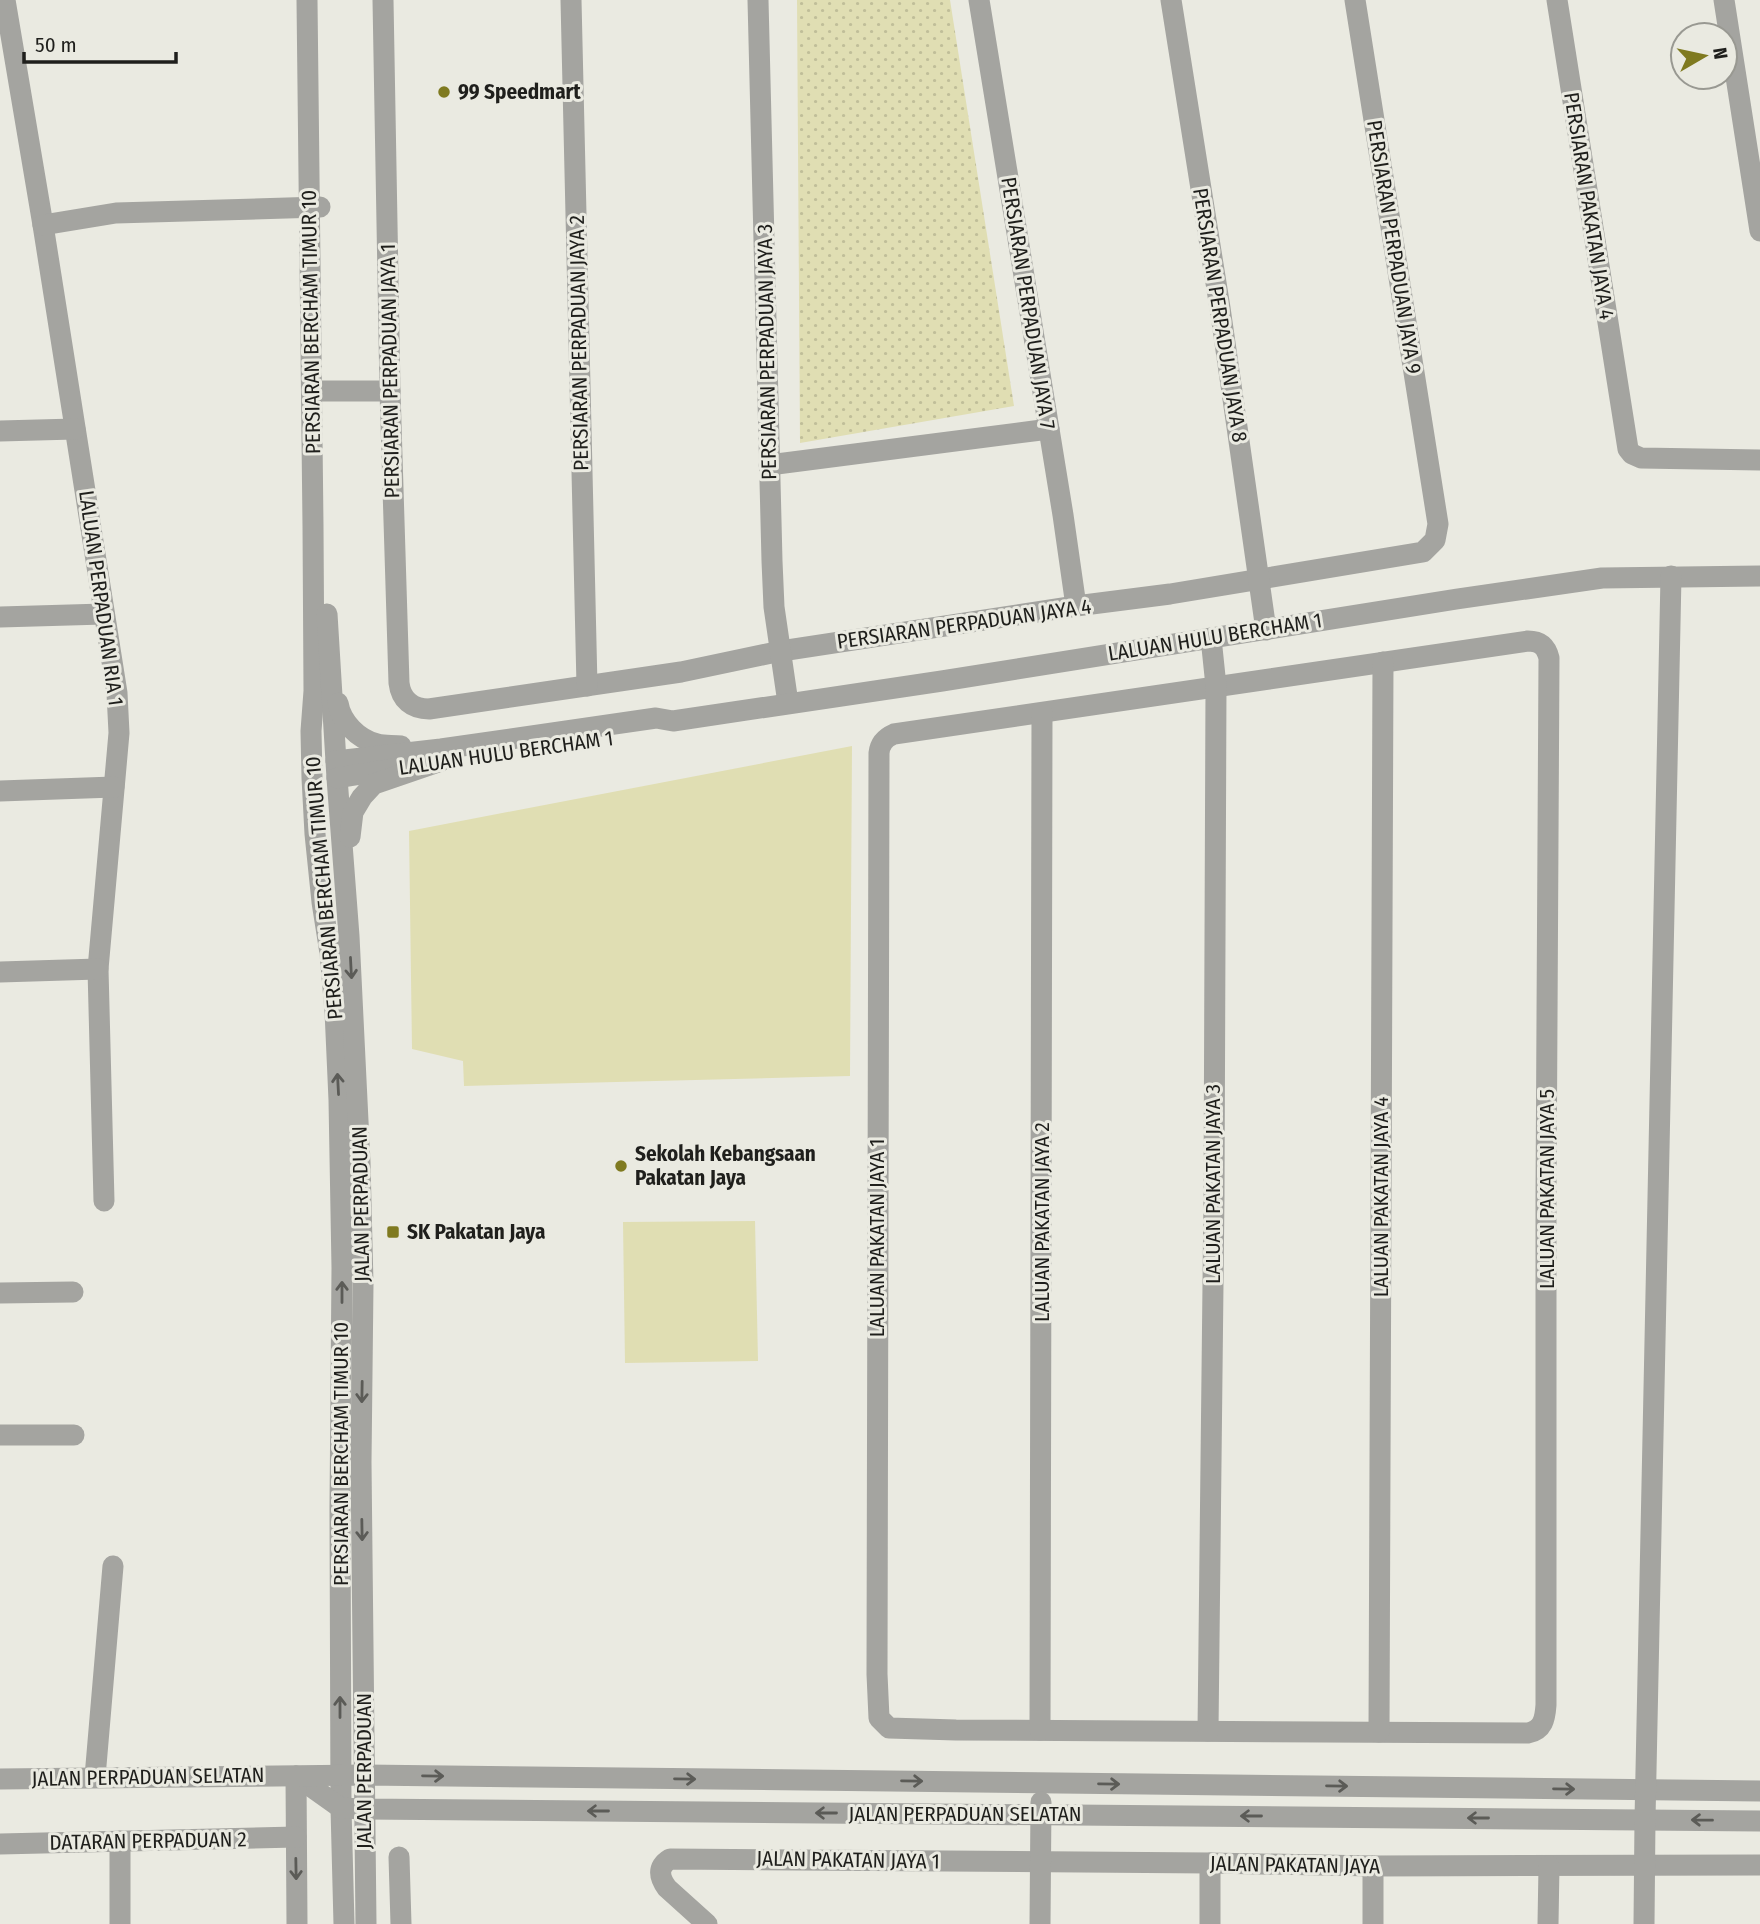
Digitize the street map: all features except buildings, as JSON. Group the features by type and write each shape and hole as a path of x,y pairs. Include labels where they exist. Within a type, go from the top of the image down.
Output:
{"street":[{"name":"LALUAN PERPADUAN RIA 1","path":"5,0 118,706 119,733 98,970 106,1196 104,1201"},
{"name":"PERSIARAN BERCHAM TIMUR 10","path":"307,0 315,207 318,391 333,770"},
{"name":"PERSIARAN BERCHAM TIMUR 10","path":"315,207 318,0"},
{"name":"PERSIARAN PERPADUAN JAYA 1","path":"383,0 398,683 400,692 412,706 421,709 442,708"},
{"name":"PERSIARAN PERPADUAN JAYA 2","path":"571,0 587,686"},
{"name":"PERSIARAN PERPADUAN JAYA 3","path":"758,0 774,607 788,703"},
{"name":"PERSIARAN PERPADUAN JAYA 7","path":"979,0 1076,606"},
{"name":"PERSIARAN PERPADUAN JAYA 8","path":"1171,0 1220,308 1266,630"},
{"name":"PERSIARAN PERPADUAN JAYA 9","path":"1355,0 1434,495"},
{"name":"PERSIARAN PAKATAN JAYA 4","path":"1557,0 1629,449 1642,458 1760,460"},
{"path":"1724,0 1760,231"},
{"path":"43,225 116,212 315,207"},
{"path":"318,391 390,391"},
{"name":"PERSIARAN BERCHAM TIMUR 10","path":"318,391 314,691 311,732 315,834 330,953 339,1100 342,1268 341,1776"},
{"path":"0,430 75,429"},
{"path":"769,465 1049,429"},
{"name":"PERSIARAN PERPADUAN JAYA 4","path":"442,708 681,673 781,651 1404,557 1423,552 1435,540 1438,532 1434,495"},
{"path":"1644,1924 1671,576"},
{"name":"LALUAN HULU BERCHAM 1","path":"333,770 441,755 656,718 673,720 942,681 1602,578 1760,576"},
{"path":"0,617 104,614"},
{"path":"327,614 339,709 349,727 376,744 441,755"},
{"name":"LALUAN PAKATAN JAYA 3","path":"1208,1731 1216,686 1211,638"},
{"name":"LALUAN PAKATAN JAYA 1","path":"1546,1705 1544,1722 1535,1732 1528,1733 944,1730 889,1728 883,1724 879,1718 877,1674 879,802 880,747 888,737 1528,641 1536,641 1548,651 1549,672"},
{"name":"LALUAN PAKATAN JAYA 4","path":"1379,1732 1383,662"},
{"name":"LALUAN PAKATAN JAYA 5","path":"1546,1705 1549,672"},
{"path":"314,691 321,755 333,770 323,784 330,953"},
{"name":"LALUAN PAKATAN JAYA 2","path":"1040,1730 1042,713"},
{"path":"349,936 353,812 374,784 441,755"},
{"name":"JALAN PERPADUAN","path":"333,770 349,936 357,1072 362,1250 363,1809 366,1924"},
{"path":"0,791 114,787"},
{"path":"0,972 98,970"},
{"path":"0,1293 73,1293"},
{"path":"0,1435 74,1435"},
{"path":"340,1508 345,1500 346,1474 352,1465 361,1462"},
{"path":"95,1777 113,1566"},
{"name":"JALAN PERPADUAN SELATAN","path":"0,1779 365,1775 1760,1791"},
{"path":"296,1776 297,1924"},
{"name":"JALAN PERPADUAN SELATAN","path":"296,1776 341,1808 363,1809 1760,1821"},
{"name":"JALAN PERPADUAN","path":"341,1776 344,1924"},
{"path":"1040,1924 1041,1783"},
{"name":"DATARAN PERPADUAN 2","path":"0,1844 296,1837"},
{"path":"120,1841 120,1924"},
{"path":"400,1857 401,1924"},
{"name":"JALAN PAKATAN JAYA 1","path":"707,1924 667,1888 660,1876 664,1863 670,1859 1041,1862"},
{"name":"JALAN PAKATAN JAYA","path":"1041,1862 1373,1866 1760,1865"},
{"path":"1210,1863 1210,1924"},
{"path":"1373,1866 1373,1924"},
{"path":"1548,1924 1549,1866"}],"shaded area":[{"path":"797,0 950,0 1014,406 800,443"},
{"path":"852,746 850,1076 464,1086 463,1061 412,1049 409,831"},
{"path":"755,1221 758,1361 625,1363 623,1222"}],"place":[{"name":"99 Speedmart","path":"444,92"},
{"name":"Sekolah Kebangsaan Pakatan Jaya","path":"621,1166"},
{"name":"SK Pakatan Jaya","path":"393,1232"}]}
